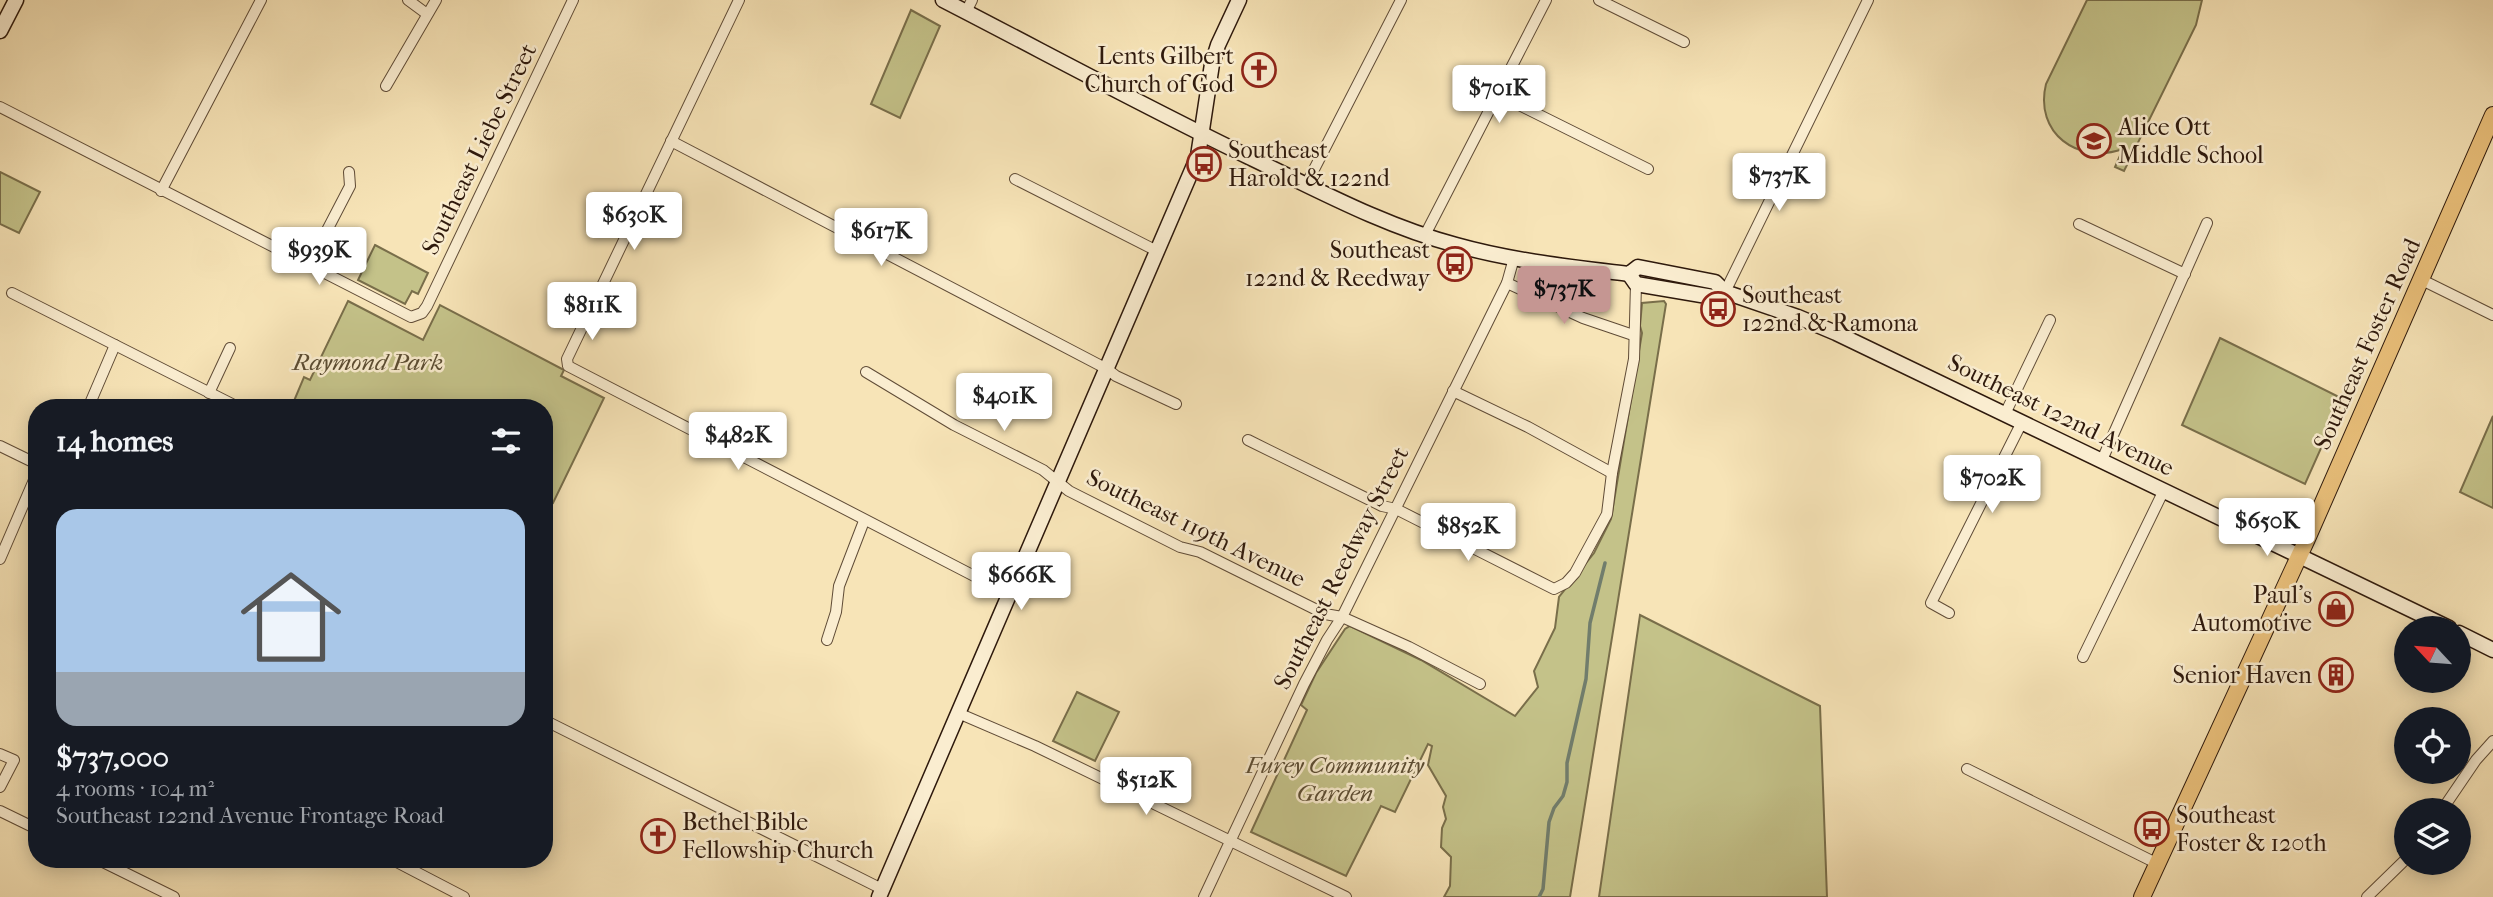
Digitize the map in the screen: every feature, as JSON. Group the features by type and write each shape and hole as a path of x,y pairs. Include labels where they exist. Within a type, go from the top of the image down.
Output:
{"main road":[{"path":"0,31 16,0"},
{"name":"Southeast 122nd Avenue","path":"943,0 969,6 1202,134 1377,218 1425,235 1514,258 1633,279 1638,267 1716,282 1725,292 1821,326 2425,616"},
{"path":"880,893 1198,156 1212,64 1239,0"},
{"name":"Southeast Foster Road","path":"2143,897 2300,555 2493,115"},
{"path":"2471,639 2493,650"}],"street":[{"path":"162,191 261,0"},
{"path":"408,0 427,14"},
{"path":"386,86 436,0"},
{"name":"Southeast Liebe Street","path":"309,265 408,316 419,314 425,309 573,0"},
{"path":"739,0 567,359 568,366 1009,594"},
{"path":"1306,185 1401,0"},
{"path":"1425,235 1546,0"},
{"path":"1600,0 1684,42"},
{"path":"1725,292 1868,0"},
{"path":"1497,94 1648,169"},
{"path":"0,107 309,265 350,186 349,172"},
{"path":"671,141 1107,369 1126,382 1175,404"},
{"path":"1015,179 1157,251"},
{"path":"2102,460 2207,223"},
{"path":"2079,224 2185,274"},
{"name":"Southeast Reedway Street","path":"1204,897 1304,684 1342,617 1507,283 1514,258"},
{"path":"1248,440 1382,506 1396,509 1554,589 1566,583 1575,573 1607,514 1612,473 1634,359 1633,279"},
{"path":"2420,279 2493,314"},
{"path":"1507,283 1583,318 1633,335"},
{"path":"12,293 222,399"},
{"path":"2005,414 2050,320"},
{"path":"92,399 116,345"},
{"path":"209,393 230,348"},
{"name":"Southeast 119th Avenue","path":"866,372 954,425 1043,470 1069,491 1180,547 1200,552 1325,614 1342,617 1409,647 1480,684"},
{"path":"1453,391 1612,473"},
{"path":"1949,612 1931,603 2022,422"},
{"path":"0,446 28,460"},
{"path":"2083,657 2164,490"},
{"path":"0,559 28,494"},
{"path":"827,640 836,612 839,586 864,521"},
{"path":"958,713 1035,746 1346,897"},
{"path":"553,725 880,893"},
{"path":"2450,798 2476,760 2493,741"},
{"path":"0,754 14,760 0,787"},
{"path":"1967,769 2158,864"},
{"path":"0,811 28,825"},
{"path":"115,868 174,897"},
{"path":"408,868 464,897"},
{"path":"2367,897 2394,871"}],"green space":[{"path":"2087,0 2202,0 2196,25 2124,171 2115,167 2123,149 2106,153 2076,148 2063,141 2053,130 2047,117 2044,102 2046,84"},
{"path":"911,10 940,26 900,118 871,104"},
{"path":"0,172 40,192 19,233 0,224"},
{"path":"375,245 428,273 418,294 412,291 405,304 358,280"},
{"name":"Raymond Park","path":"348,301 423,340 440,305 564,370 561,376 604,398 553,503 553,399 295,399 304,377 310,380"},
{"name":"Furey Community Garden","path":"1664,301 1666,304 1570,897 1444,897 1450,886 1451,857 1441,847 1442,828 1446,819 1443,807 1446,796 1428,765 1432,746 1428,744 1395,812 1381,806 1346,876 1251,832 1307,710 1301,705 1316,673 1345,629 1350,626 1421,660 1515,716 1538,687 1534,671 1555,628 1559,597 1594,553 1611,519 1642,333 1642,303"},
{"path":"2220,338 2343,399 2305,484 2182,425"},
{"path":"2493,416 2493,508 2460,492"},
{"path":"1640,615 1820,706 1827,897 1599,897"},
{"path":"1077,692 1119,712 1095,761 1053,741"}],"waterway":[{"path":"1539,897 1543,889 1549,822 1567,782 1567,763 1586,679 1590,623 1605,563"}],"place":[{"name":"Lents Gilbert Church of God","path":"1259,70"},
{"name":"Alice Ott Middle School","path":"2094,141"},
{"name":"Southeast Harold & 122nd","path":"1204,164"},
{"name":"Southeast 122nd & Reedway","path":"1455,264"},
{"name":"Southeast 122nd & Ramona","path":"1718,309"},
{"name":"Paul's Automotive","path":"2336,609"},
{"name":"Senior Haven","path":"2336,675"},
{"name":"Southeast Foster & 120th","path":"2152,829"},
{"name":"Bethel Bible Fellowship Church","path":"658,836"}]}
